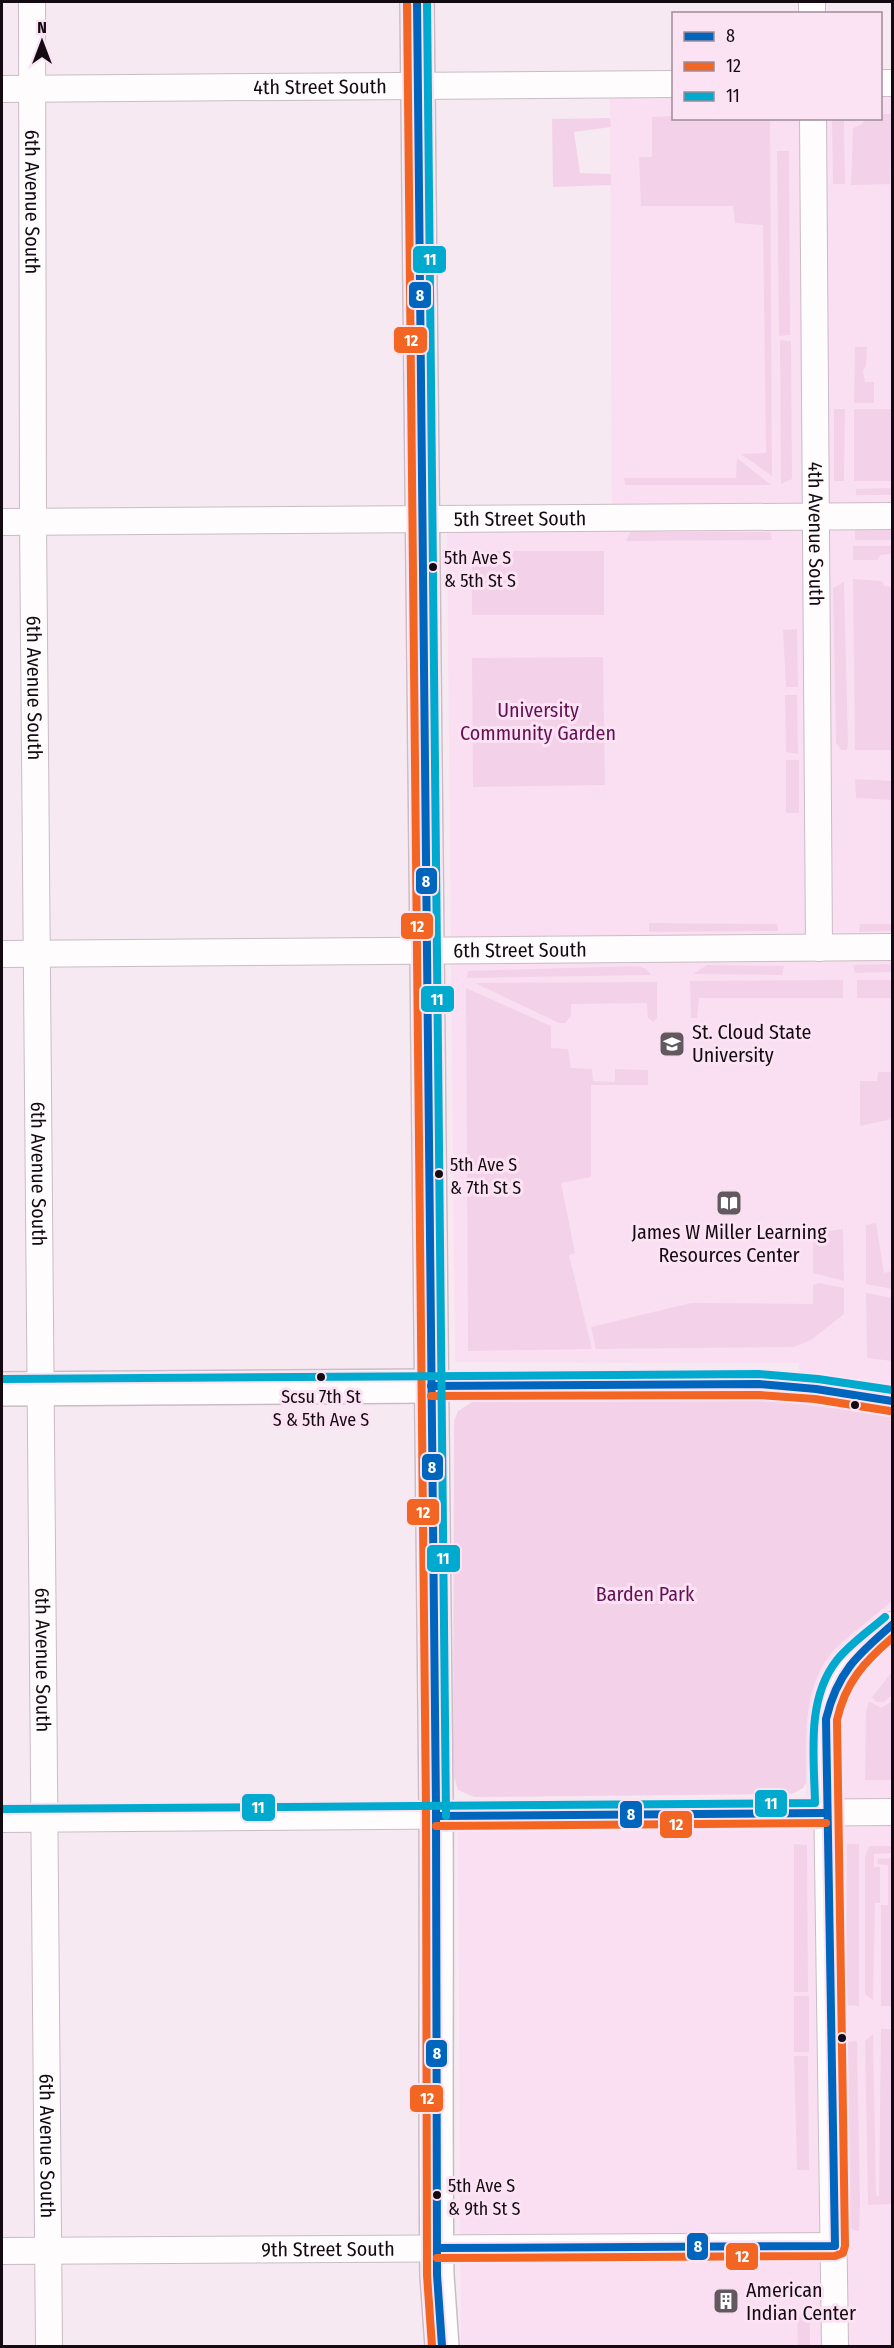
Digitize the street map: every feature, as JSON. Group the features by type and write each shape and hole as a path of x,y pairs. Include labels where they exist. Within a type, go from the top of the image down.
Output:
{"street":[{"name":"6th Avenue South","path":"32,2 34,88 33,522 43,1389 44,1819 50,2346"},
{"path":"417,2 423,519 424,951 436,1816 437,2262 442,2346"},
{"name":"4th Street South","path":"2,89 672,84"},
{"name":"4th Avenue South","path":"813,120 814,517 819,948"},
{"name":"5th Street South","path":"2,522 892,516"},
{"name":"6th Street South","path":"2,954 892,947"},
{"path":"2,1389 759,1384 816,1389 892,1401"},
{"path":"836,2346 826,1719 833,1691 847,1665 892,1625"},
{"path":"2,1820 892,1812"},
{"name":"9th Street South","path":"2,2251 437,2262 835,2246"},
{"path":"431,2346 437,2262"}],"shaded area":[{"name":"St. Cloud State University","path":"882,95 892,95 892,2346 461,2346 458,1832 807,1830 799,1363 455,1362 447,531 612,529 610,97 672,97 672,120 882,120"}],"green space":[{"path":"882,114 892,114 890,184 851,185 853,128 865,120 882,120"},
{"path":"672,116 672,120 770,120 772,476 741,454 766,453 763,225 735,223 733,206 641,206 639,157 652,157 652,117"},
{"path":"610,118 611,127 574,132 580,173 611,174 611,185 553,187 552,119"},
{"path":"832,120 844,120 845,184 833,184"},
{"path":"777,151 789,151 790,335 779,336"},
{"path":"780,340 791,341 792,479 781,484"},
{"path":"855,347 867,347 866,366 863,370 865,382 874,382 874,403 854,403"},
{"path":"834,409 845,409 844,481 834,481"},
{"path":"854,409 892,409 892,481 854,481"},
{"path":"737,458 771,485 625,485 624,478 736,478"},
{"path":"892,488 892,495 856,495 856,489"},
{"path":"855,530 892,530 892,540 855,540"},
{"path":"630,532 770,532 772,540 626,541"},
{"path":"853,546 892,546 892,554 880,555 878,560 853,560"},
{"path":"472,551 604,551 604,615 472,615"},
{"path":"853,579 882,581 884,586 892,587 892,750 855,750"},
{"path":"844,582 848,745 847,750 841,750 836,743 833,588"},
{"path":"797,629 798,687 786,687 783,630"},
{"name":"University Community Garden","path":"603,657 605,785 473,787 472,658"},
{"path":"785,695 797,695 798,754 786,752"},
{"path":"786,760 799,760 799,813 786,813"},
{"path":"855,779 892,781 892,800 856,798"},
{"path":"649,923 777,924 778,931 649,932"},
{"path":"860,924 892,924 892,931 859,932"},
{"path":"892,964 892,972 855,973 853,965"},
{"path":"707,965 784,966 782,975 693,974"},
{"path":"638,966 646,969 651,975 467,978 468,971"},
{"path":"843,980 843,998 699,998 697,1018 691,1018 690,981"},
{"path":"857,980 892,980 892,998 857,998"},
{"path":"657,982 657,1018 653,1022 648,1018 647,1003 571,1004 571,1016 565,1023 559,1023 475,983"},
{"path":"466,988 551,1026 551,1048 568,1049 571,1068 592,1069 593,1081 615,1082 615,1069 648,1070 648,1085 591,1085 591,1177 561,1183 575,1253 569,1255 592,1349 468,1351"},
{"path":"878,1072 892,1072 892,1119 860,1126 860,1081 877,1081"},
{"path":"876,1223 884,1273 892,1271 892,1289 866,1284 866,1225"},
{"path":"843,1229 844,1281 813,1273 813,1233"},
{"path":"819,1283 844,1288 844,1314 811,1340 794,1347 596,1349 591,1327 691,1303 813,1304 813,1285"},
{"path":"866,1293 892,1298 892,1361 867,1358"},
{"name":"Barden Park","path":"778,1401 892,1416 892,1601 838,1646 826,1660 818,1676 808,1710 806,1783 803,1788 792,1794 474,1797 458,1790 454,1777 453,1743 454,1421 458,1411 472,1402"},
{"path":"892,1672 892,1695 884,1702 876,1702 872,1697"},
{"path":"869,1701 881,1708 892,1701 892,1780 865,1780 866,1712"},
{"path":"794,1844 807,1845 808,1992 794,1992"},
{"path":"847,1844 859,1844 859,2006 846,2005"},
{"path":"869,1846 892,1846 892,1853 874,1854 874,1867 880,1867 880,1903 875,1903 873,2000 865,1994 865,1857"},
{"path":"892,1858 892,2006 881,2006 881,1905 888,1905 888,1865 877,1864 878,1859"},
{"path":"794,1996 809,1996 809,2052 794,2052"},
{"path":"881,2029 892,2029 892,2204 868,2205 865,2041 873,2034 876,2196 879,2196"},
{"path":"857,2041 860,2204 859,2231 855,2231 848,2226 845,2042"},
{"path":"794,2056 808,2056 809,2170 797,2170"},
{"path":"797,2316 810,2316 810,2346 798,2346"}],"transit line":[{"name":"12","path":"407,2 426,1807 427,2275 432,2346"},
{"name":"8","path":"417,2 436,1807 437,2275 442,2346"},
{"name":"11","path":"427,2 446,1816"},
{"name":"11","path":"2,1379 759,1374 818,1379 892,1390"},
{"name":"8","path":"431,1386 759,1384 816,1389 892,1401"},
{"name":"12","path":"431,1396 759,1395 815,1399 890,1411"},
{"name":"11","path":"2,1809 815,1803 813,1747 820,1692 827,1675 842,1654 885,1617"},
{"name":"8","path":"437,2248 835,2246 826,1719 842,1677 868,1646 892,1625"},
{"name":"12","path":"437,2258 835,2256 843,2253 845,2246 837,1720 845,1695 857,1674 892,1638"},
{"name":"8","path":"436,1816 826,1813"},
{"name":"12","path":"436,1826 826,1823"}],"place":[{"name":"5th Ave S & 5th St S","path":"433,567"},
{"name":"St. Cloud State University","path":"672,1044"},
{"name":"5th Ave S & 7th St S","path":"439,1174"},
{"name":"James W Miller Learning Resources Center","path":"729,1203"},
{"name":"Scsu 7th St S & 5th Ave S","path":"321,1377"},
{"name":"5th Ave S & 9th St S","path":"437,2195"},
{"name":"American Indian Center","path":"726,2301"}]}
